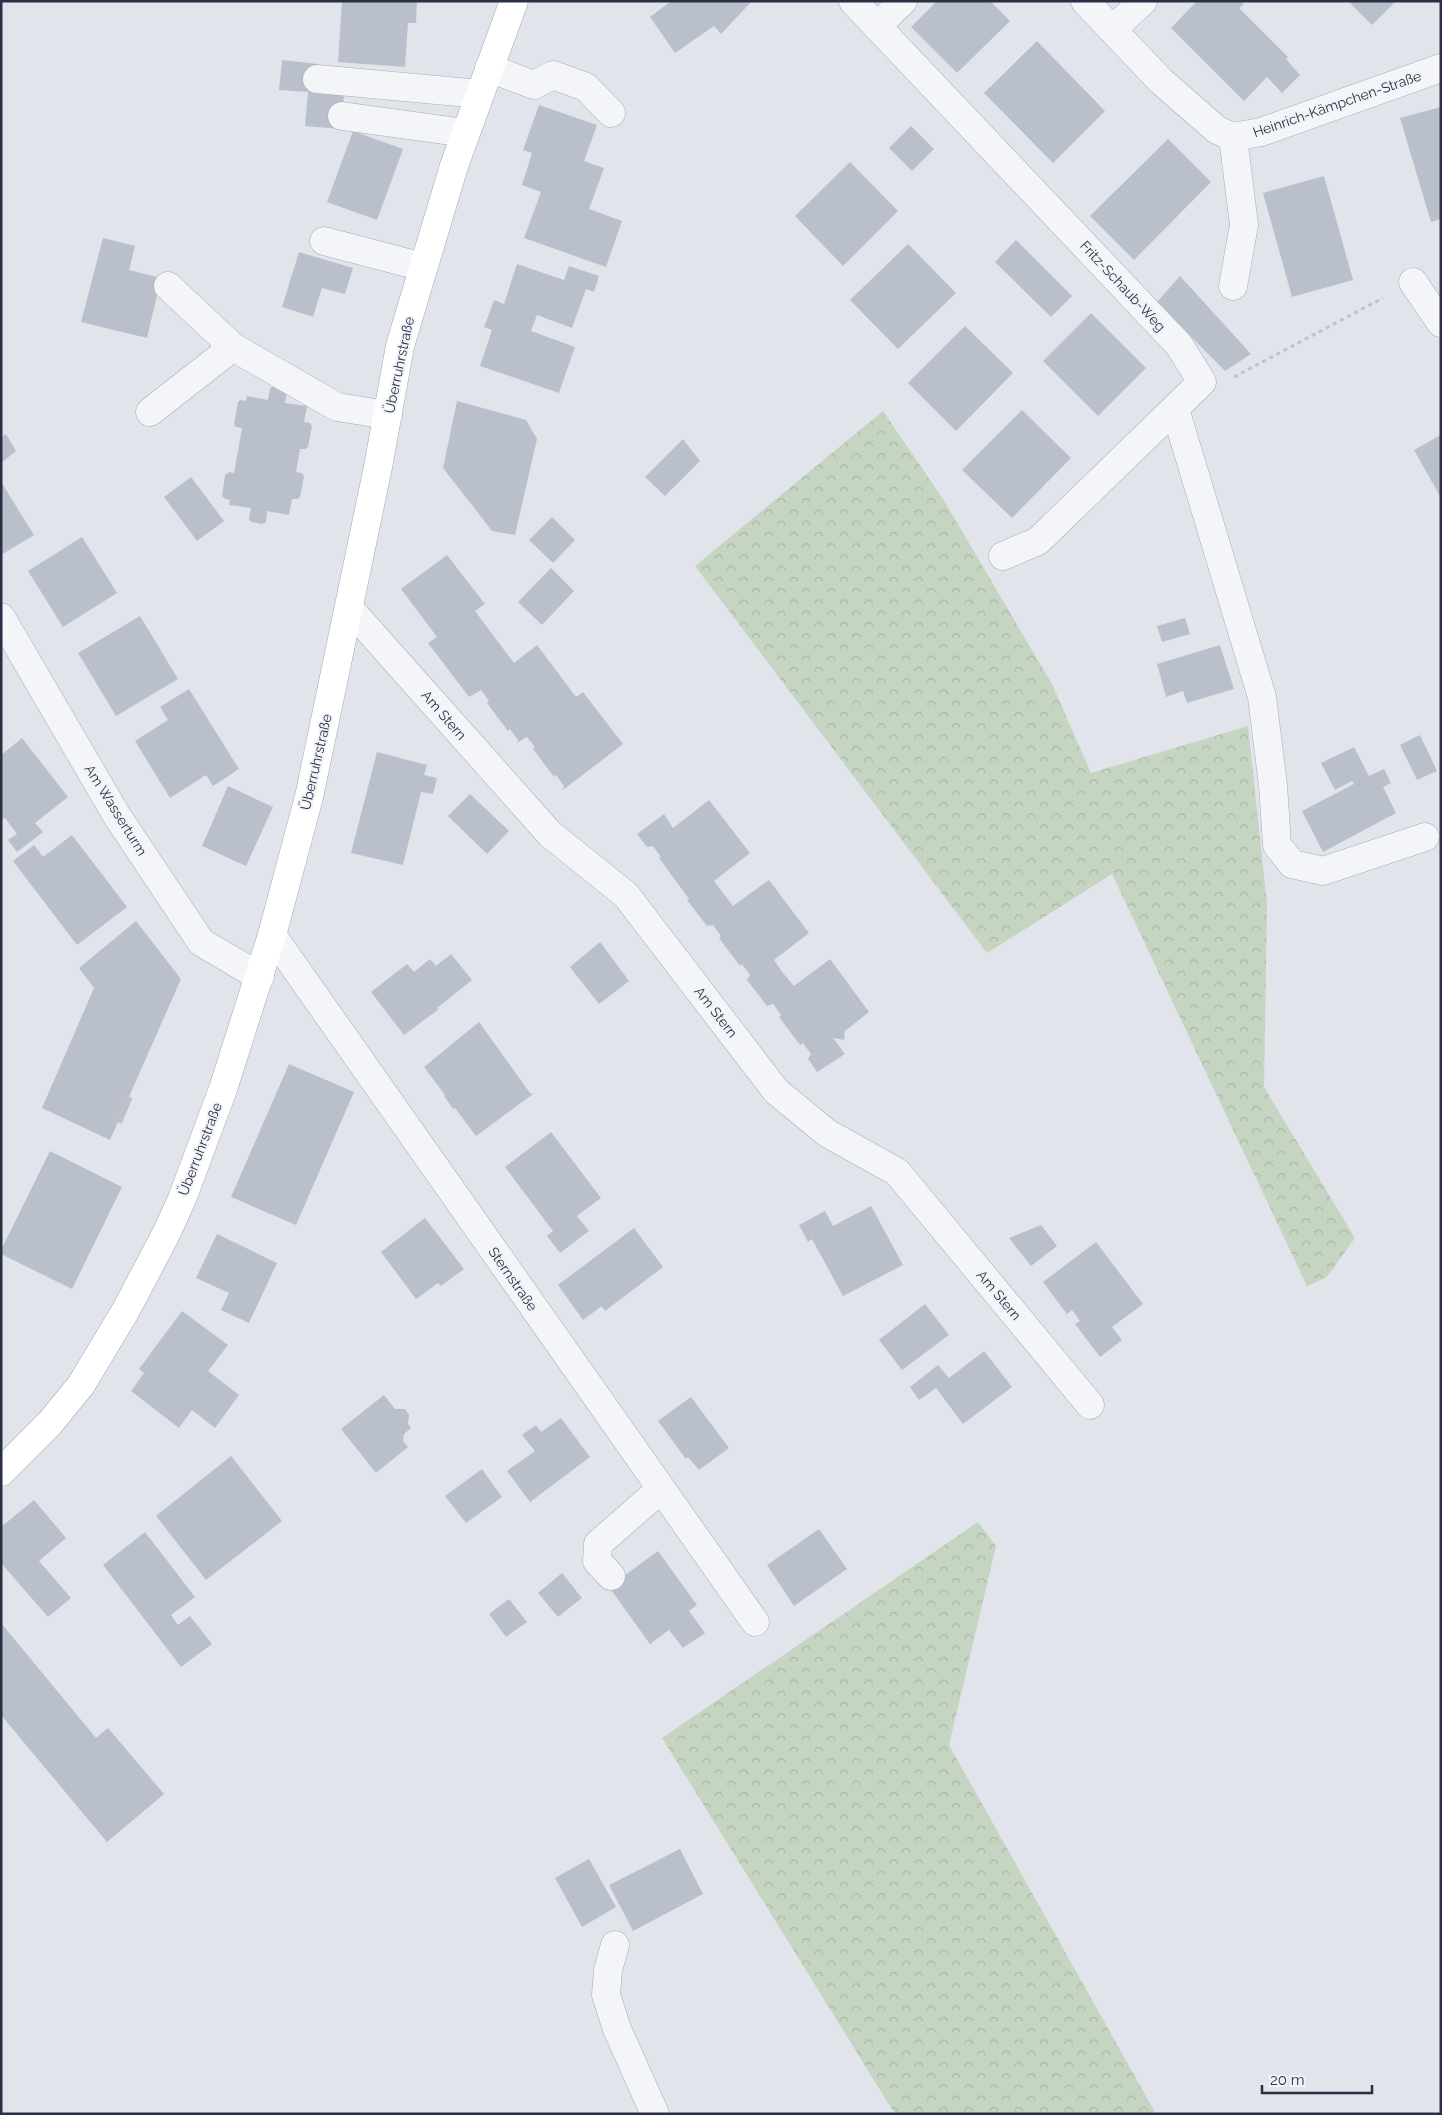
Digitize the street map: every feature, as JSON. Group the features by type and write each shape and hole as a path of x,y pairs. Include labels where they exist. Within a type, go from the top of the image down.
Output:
{"main road":[{"name":"Überruhrstraße","path":"1,1472 50,1424 81,1385 126,1310 166,1234 182,1198 222,1089 260,977 308,797 349,608 400,346 465,133 514,1"}],"street":[{"name":"Fritz-Schaub-Weg","path":"853,1 1179,345 1202,382"},
{"path":"877,26 903,1"},
{"path":"1085,1 1161,81 1200,117 1217,130 1233,137 1244,225 1233,286"},
{"path":"1112,30 1143,1"},
{"path":"489,68 534,85 553,75 586,87 612,113"},
{"name":"Heinrich-Kämpchen-Straße","path":"1233,137 1260,132 1441,68"},
{"path":"317,78 480,94"},
{"path":"342,116 465,133"},
{"path":"324,241 423,267"},
{"path":"1414,282 1441,323"},
{"path":"168,286 233,347 337,407 388,415"},
{"path":"150,412 233,347"},
{"path":"1003,556 1038,541 1202,382"},
{"path":"1174,409 1262,697 1273,785 1277,845 1292,864 1323,871 1425,837"},
{"name":"Am Stern","path":"349,608 550,834 626,895 776,1091 827,1133 897,1172 1090,1405"},
{"name":"Am Wasserturm","path":"1,617 117,816 201,942 260,977"},
{"name":"Sternstraße","path":"272,935 754,1622"},
{"path":"611,1576 597,1561 598,1544 661,1489"},
{"path":"615,1945 608,1970 606,1995 616,2029 655,2114"}],"path":[{"path":"1202,382 1232,378 1414,282"}],"green space":[{"path":"883,411 943,499 1052,684 1091,773 1248,726 1267,904 1264,1087 1355,1238 1327,1277 1307,1286 1112,874 987,953 695,566"},
{"path":"978,1522 996,1546 949,1745 1156,2114 895,2114 662,1738"}],"building":[{"path":"342,1 417,1 416,23 408,23 405,67 338,62"},
{"path":"671,1 752,1 721,34 714,26 675,53 650,17"},
{"path":"937,1 990,1 1010,21 957,73 911,27"},
{"path":"1197,1 1241,1 1244,4 1239,8 1288,57 1286,59 1300,75 1282,93 1267,77 1244,101 1171,28"},
{"path":"1348,1 1396,1 1372,25"},
{"path":"1037,41 1105,111 1053,163 984,93"},
{"path":"282,60 318,64 316,92 344,95 341,129 305,126 308,92 279,90"},
{"path":"539,105 597,125 584,161 604,168 589,209 622,221 606,267 524,238 541,192 522,185 532,153 523,150"},
{"path":"1441,107 1441,219 1431,222 1400,118"},
{"path":"911,126 934,149 912,171 889,148"},
{"path":"353,131 403,149 377,220 327,202"},
{"path":"1168,139 1211,182 1134,260 1090,216"},
{"path":"850,162 898,211 843,266 795,216"},
{"path":"1324,176 1353,280 1292,297 1263,193"},
{"path":"103,238 135,246 129,270 161,278 147,338 81,322"},
{"path":"1016,240 1072,296 1051,317 995,262"},
{"path":"908,244 956,293 898,349 850,300"},
{"path":"299,252 353,268 345,294 322,288 313,317 282,307"},
{"path":"517,264 564,280 569,266 599,276 594,292 586,289 572,328 537,315 531,331 575,347 559,393 480,366 492,330 484,327 494,300 504,304"},
{"path":"1180,276 1251,354 1225,371 1157,302"},
{"path":"1091,313 1146,368 1098,416 1043,361"},
{"path":"965,326 1013,373 956,431 908,383"},
{"path":"270,388 284,388 287,392 285,403 307,406 304,422 310,423 312,426 308,447 300,449 296,472 302,473 304,476 300,497 292,499 289,515 267,511 266,522 262,524 251,522 249,519 251,508 229,505 230,500 222,496 225,475 229,472 234,473 242,428 236,427 234,424 238,402 241,400 246,401 247,396 268,400"},
{"path":"457,401 526,420 537,439 515,535 492,531 443,468"},
{"path":"1022,410 1071,458 1012,518 962,470"},
{"path":"6,434 16,451 1,463 1,437"},
{"path":"1441,435 1441,498 1414,450"},
{"path":"683,439 700,461 665,496 645,477"},
{"path":"191,477 224,521 197,541 164,497"},
{"path":"3,485 34,535 1,555 1,486"},
{"path":"552,517 575,540 553,563 529,540"},
{"path":"82,537 117,593 63,627 28,571"},
{"path":"447,555 485,604 475,611 514,663 537,645 576,697 583,692 623,744 563,790 564,786 556,775 554,777 533,749 535,747 527,737 517,743 518,740 510,729 508,731 487,703 489,701 481,690 469,697 428,643 437,637 401,589"},
{"path":"551,568 574,591 542,625 518,602"},
{"path":"140,616 178,679 116,716 78,653"},
{"path":"1185,618 1190,634 1162,642 1157,626"},
{"path":"1220,645 1234,689 1187,703 1183,691 1166,697 1157,664"},
{"path":"189,689 239,769 213,786 206,775 170,798 135,741 168,720 160,707"},
{"path":"1420,735 1437,771 1417,780 1400,745"},
{"path":"22,738 68,797 35,823 43,832 17,852 8,840 17,834 5,818 1,820 1,755"},
{"path":"1354,747 1369,776 1384,769 1391,783 1383,787 1396,813 1323,852 1302,811 1354,784 1352,781 1335,790 1321,763"},
{"path":"377,752 427,765 424,775 437,778 433,794 421,792 403,865 351,853"},
{"path":"228,786 273,807 246,866 202,846"},
{"path":"470,794 509,831 487,854 448,816"},
{"path":"709,800 750,853 714,881 733,906 769,880 809,933 774,960 783,973 794,986 830,959 869,1012 845,1031 844,1040 833,1038 845,1054 817,1072 808,1059 811,1054 803,1043 800,1045 779,1017 781,1015 773,1004 767,1006 747,980 750,975 742,964 740,966 719,938 721,936 713,925 707,926 687,900 689,899 659,858 661,857 653,846 647,847 637,834 664,814 673,828"},
{"path":"72,835 127,907 77,945 13,861 34,845 43,857"},
{"path":"136,921 181,979 110,1140 42,1108 94,988 79,968"},
{"path":"600,942 629,981 599,1004 570,967"},
{"path":"451,954 472,980 437,1008 439,1009 404,1035 371,992 407,964 414,972 430,959 436,966"},
{"path":"479,1022 530,1093 533,1094 476,1136 455,1108 453,1109 424,1067"},
{"path":"289,1064 354,1092 296,1225 231,1197"},
{"path":"551,1132 601,1198 577,1216 589,1231 560,1253 547,1236 553,1231 505,1167"},
{"path":"50,1151 122,1187 72,1289 1,1254 1,1250"},
{"path":"871,1206 903,1265 843,1296 812,1239 808,1242 799,1225 825,1211 833,1226"},
{"path":"425,1218 464,1269 441,1286 438,1283 416,1299 381,1252"},
{"path":"1041,1225 1057,1246 1031,1266 1009,1238"},
{"path":"634,1228 663,1267 605,1311 602,1306 583,1320 558,1285"},
{"path":"217,1234 277,1263 249,1323 221,1310 229,1293 196,1278"},
{"path":"1096,1242 1143,1304 1112,1327 1122,1340 1100,1357 1075,1324 1080,1321 1072,1310 1067,1314 1043,1282"},
{"path":"925,1304 949,1335 902,1370 879,1340"},
{"path":"182,1311 228,1345 208,1371 239,1395 215,1428 192,1410 179,1428 131,1391 144,1373 139,1369"},
{"path":"984,1351 1012,1387 963,1424 936,1388 919,1400 910,1387 938,1365 949,1378"},
{"path":"384,1395 395,1409 405,1409 409,1415 408,1424 411,1428 404,1434 403,1441 408,1447 376,1473 341,1429"},
{"path":"691,1397 729,1448 699,1470 688,1457 686,1459 658,1421"},
{"path":"561,1418 590,1457 530,1502 507,1471 535,1451 522,1435 536,1425 541,1432"},
{"path":"231,1456 282,1521 206,1580 156,1516"},
{"path":"482,1469 502,1497 466,1523 445,1496"},
{"path":"34,1500 66,1538 39,1561 71,1598 48,1617 1,1563 1,1527"},
{"path":"819,1529 847,1569 794,1606 767,1565"},
{"path":"145,1532 195,1597 171,1615 178,1625 190,1616 212,1644 181,1667 103,1565"},
{"path":"658,1551 697,1605 689,1611 705,1633 683,1648 669,1630 650,1644 609,1587"},
{"path":"562,1573 582,1598 558,1617 538,1593"},
{"path":"509,1599 527,1622 506,1637 489,1614"},
{"path":"1,1623 96,1738 108,1728 164,1794 107,1842 1,1715"},
{"path":"680,1849 703,1894 633,1931 609,1885"},
{"path":"589,1859 616,1907 582,1927 555,1878"}],"tunnel":[{"path":"113,1105 127,1111"}]}
